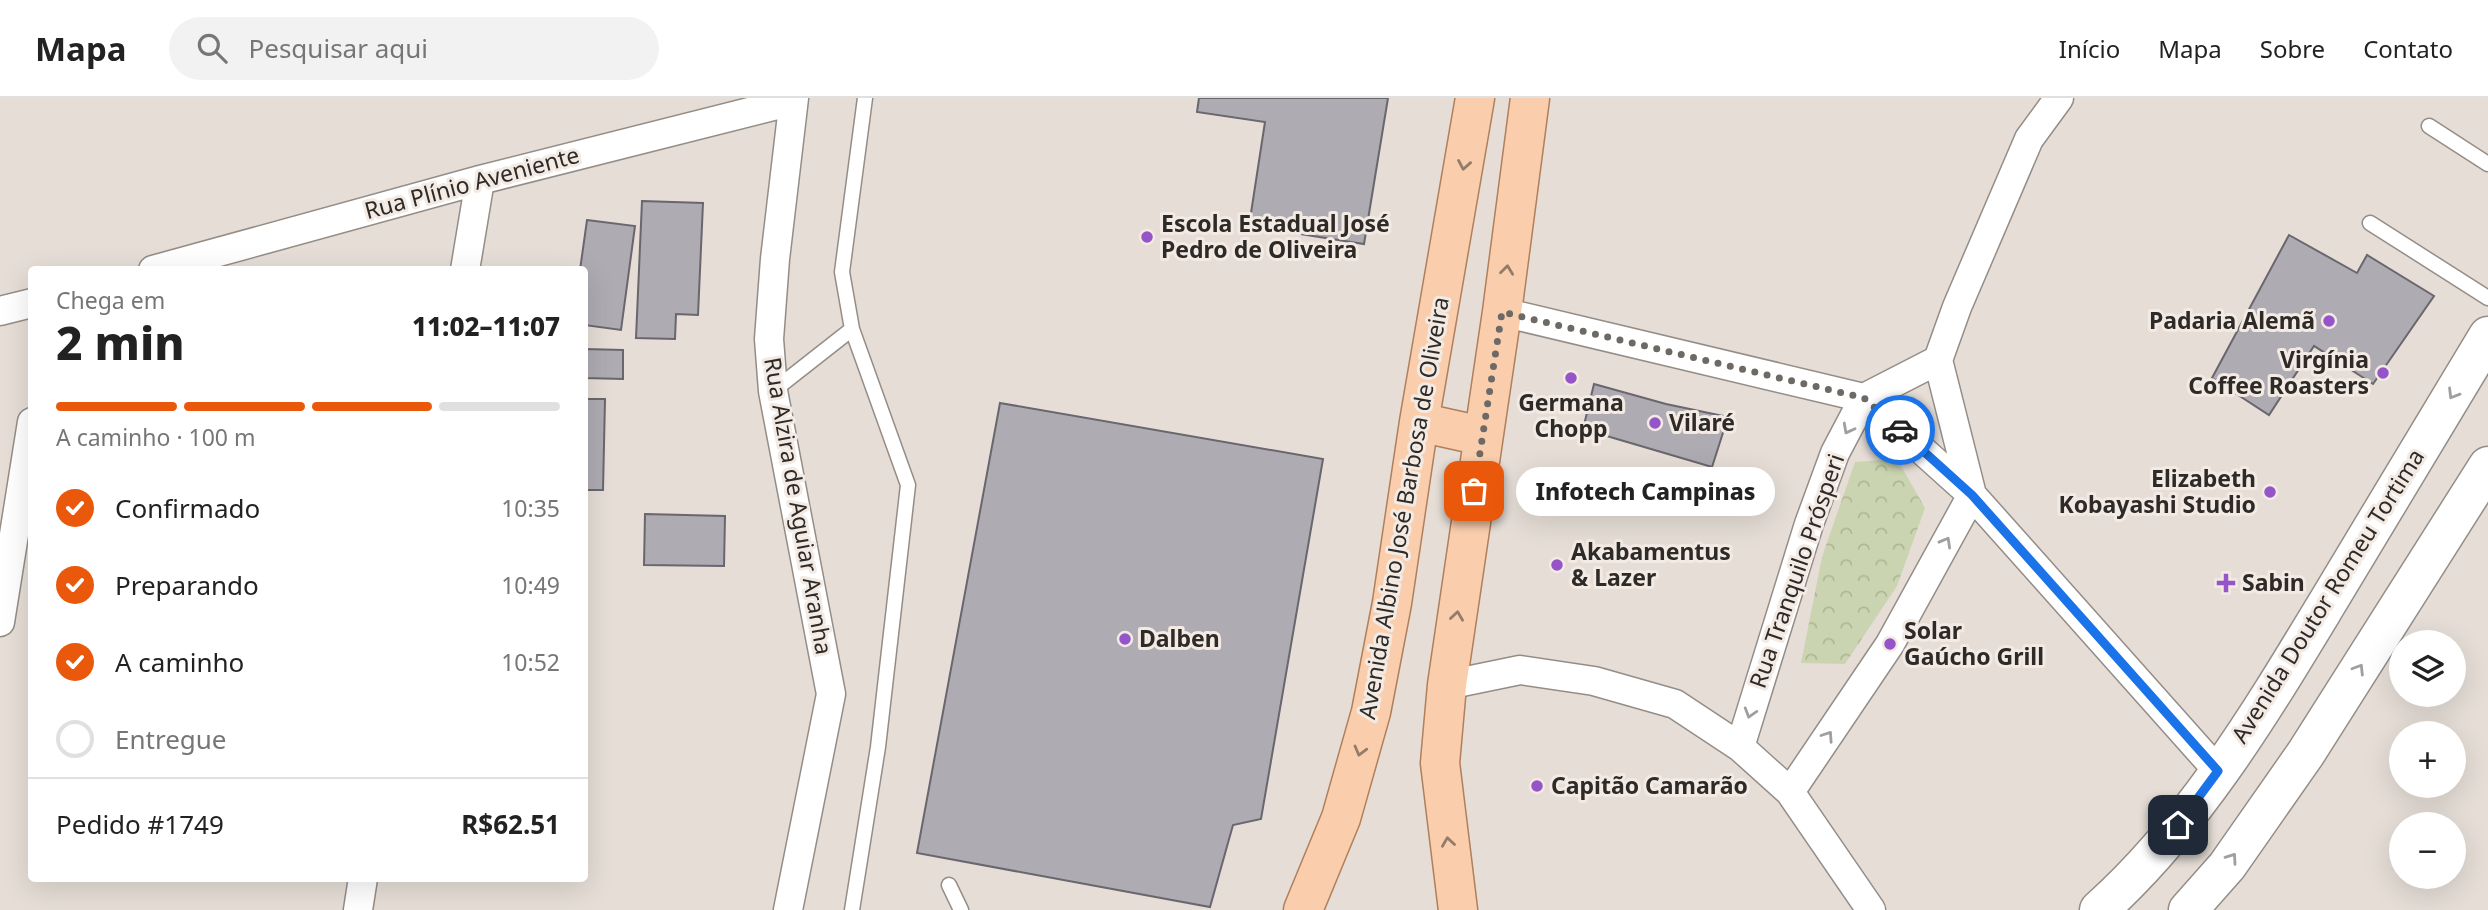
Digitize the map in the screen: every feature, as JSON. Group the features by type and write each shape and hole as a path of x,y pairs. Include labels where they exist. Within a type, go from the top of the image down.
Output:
{"main road":[{"name":"Avenida Albino José Barbosa de Oliveira","path":"1303,910 1341,818 1370,712 1392,603 1419,422 1475,98"},
{"path":"1458,910 1440,763 1447,685 1502,312 1530,98"},
{"name":"Avenida Doutor Romeu Tortima","path":"2103,908 2165,843 2282,678 2488,336"},
{"path":"1419,422 1482,436"},
{"path":"2188,910 2227,866 2306,753 2488,466"}],"street":[{"path":"2029,139 2031,98"},
{"path":"1790,792 1890,644 1972,495 1938,360 1957,307 2029,139 2059,98"},
{"name":"Rua Plínio Aveniente","path":"168,266 480,180 793,100"},
{"name":"Rua Alzira de Aguiar Aranha","path":"788,910 831,694 773,391 770,326 793,100"},
{"path":"466,266 480,180"},
{"path":"0,312 28,304"},
{"path":"1502,312 1864,398 1972,495 2218,771"},
{"path":"1864,398 1938,360"},
{"name":"Rua Tranquilo Prósperi","path":"1740,747 1809,524 1835,453 1864,398"},
{"path":"0,622 28,447"},
{"path":"1447,685 1520,670 1594,681 1675,704 1740,747 1790,792 1871,910"},
{"path":"358,910 362,882"}],"lane":[{"path":"852,910 878,747 908,485 852,328 842,272 865,98"},
{"path":"2429,126 2488,164"},
{"path":"2370,223 2488,298"},
{"path":"773,391 852,328"},
{"path":"949,885 961,910"}],"green space":[{"path":"1897,459 1925,508 1897,586 1845,664 1801,663 1822,557 1855,462"}],"building":[{"path":"1199,98 1388,98 1364,244 1249,226 1265,122 1197,112"},
{"path":"642,201 703,203 698,315 676,314 675,339 636,338"},
{"path":"587,220 635,226 621,330 588,326 588,266 581,266"},
{"name":"Padaria Alemã","path":"2289,235 2357,273 2367,255 2434,296 2373,384 2314,346 2269,415 2212,378"},
{"path":"588,349 623,350 623,379 588,378"},
{"name":"Vilaré","path":"1594,384 1666,404 1728,417 1712,467 1583,429"},
{"path":"588,399 605,399 603,490 588,490"},
{"name":"Dalben","path":"1000,403 1323,459 1261,819 1233,825 1210,907 917,853"},
{"path":"645,514 725,516 724,566 644,565"}],"way so far":[{"path":"1474,491 1502,312 1864,398 1900,430"}],"place":[{"name":"Escola Estadual José Pedro de Oliveira","path":"1147,237"},
{"name":"Padaria Alemã","path":"2329,321"},
{"name":"Virgínia Coffee Roasters","path":"2383,373"},
{"name":"Germana Chopp","path":"1571,378"},
{"name":"Vilaré","path":"1655,423"},
{"name":"Infotech Campinas","path":"1474,491"},
{"name":"Elizabeth Kobayashi Studio","path":"2270,492"},
{"name":"Akabamentus & Lazer","path":"1557,565"},
{"name":"Sabin","path":"2226,583"},
{"name":"Dalben","path":"1125,639"},
{"name":"Solar Gaúcho Grill","path":"1890,644"},
{"name":"Capitão Camarão","path":"1537,786"}],"route":[{"path":"1900,430 1972,495 2218,771 2178,825"}]}
